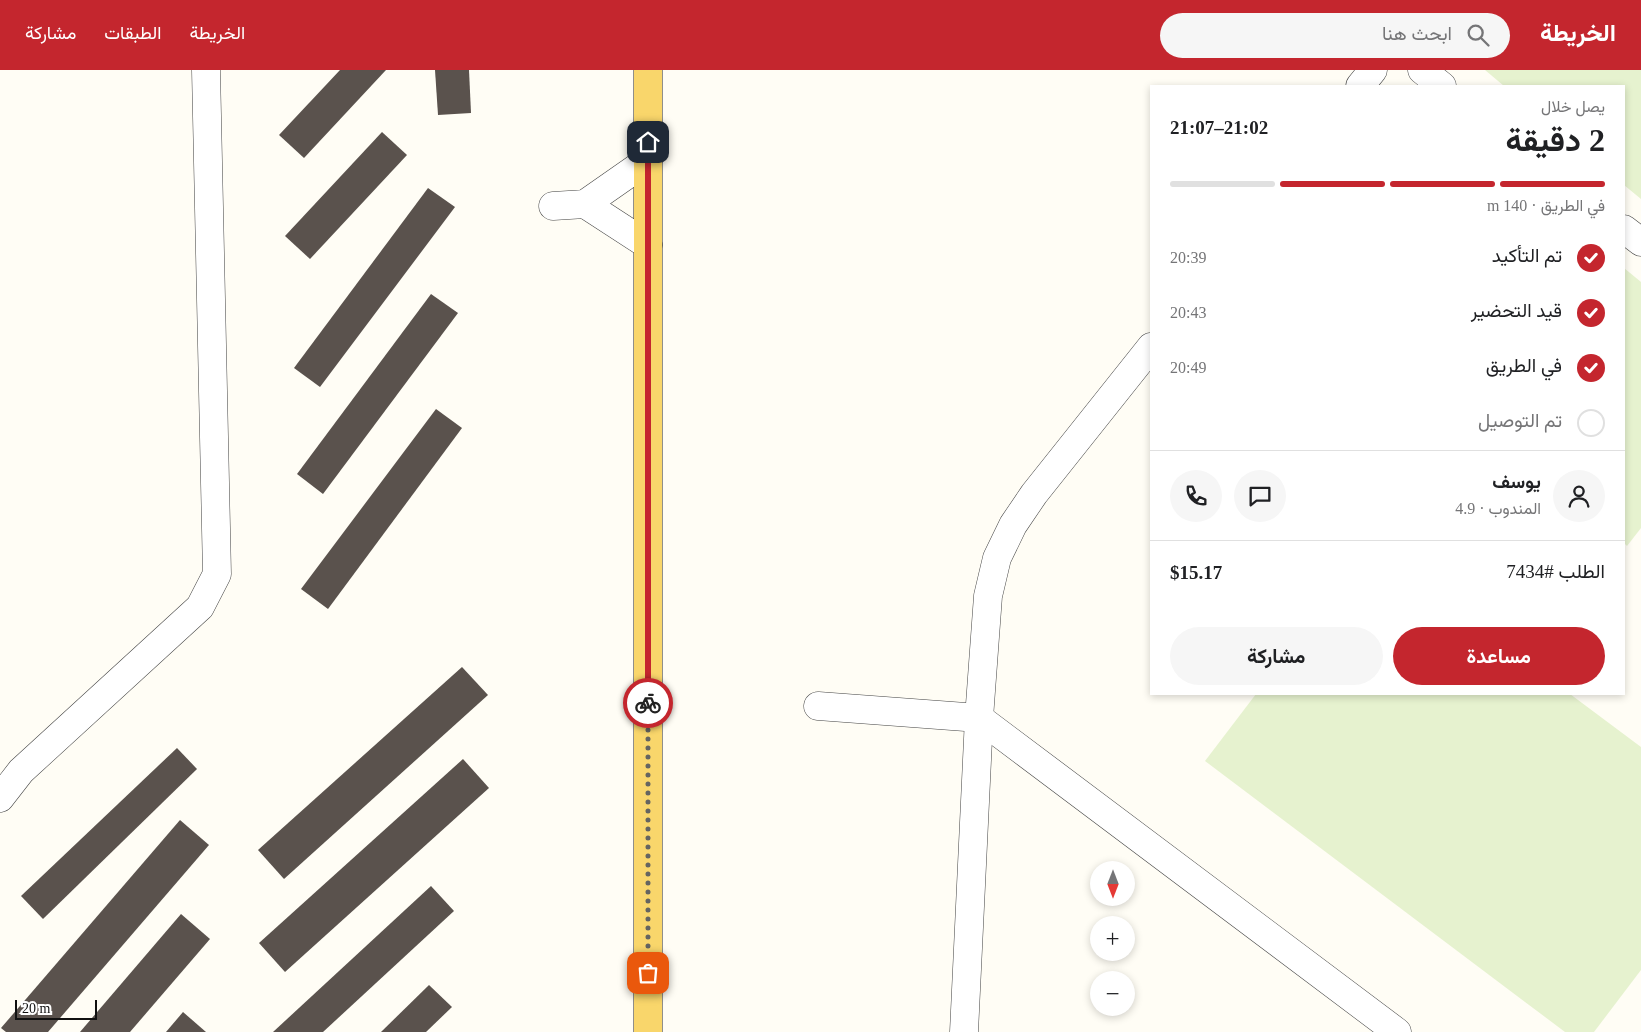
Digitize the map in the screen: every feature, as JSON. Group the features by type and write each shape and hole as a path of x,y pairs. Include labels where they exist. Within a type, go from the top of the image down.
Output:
{"main road":[{"path":"648,70 648,1032"}],"street":[{"path":"0,798 21,771 200,608 217,574 206,70"},
{"path":"1361,85 1373,70"},
{"path":"1422,70 1441,85"},
{"path":"553,206 585,204 648,160"},
{"path":"585,204 648,245"},
{"path":"1625,230 1641,242"},
{"path":"964,1032 979,718 988,596 997,558 1013,525 1034,494 1150,348"},
{"path":"818,706 979,718 1397,1032"}],"green space":[{"path":"1485,70 1641,70 1641,199 1625,186 1625,85 1503,85"},
{"path":"1625,269 1641,282 1641,528 1627,546 1625,544"},
{"path":"1255,695 1571,695 1641,747 1641,970 1594,1032 1565,1032 1205,761"}],"building":[{"path":"340,70 386,70 304,158 279,135"},
{"path":"435,70 469,70 471,113 438,115"},
{"path":"382,132 407,155 310,259 285,236"},
{"path":"428,188 455,207 320,387 294,368"},
{"path":"431,294 458,313 323,494 297,474"},
{"path":"436,409 462,428 328,609 301,589"},
{"path":"462,667 488,695 284,879 258,850"},
{"path":"177,748 197,769 43,919 21,896"},
{"path":"463,759 489,788 285,972 259,943"},
{"path":"180,820 209,845 48,1032 6,1032 1,1028"},
{"path":"431,886 454,911 323,1032 273,1032"},
{"path":"181,914 210,939 130,1032 80,1032"},
{"path":"429,985 452,1007 426,1032 381,1032"},
{"path":"183,1012 206,1032 166,1032"}],"way so far":[{"path":"648,703 648,973"}],"route":[{"path":"648,142 648,703"}]}
